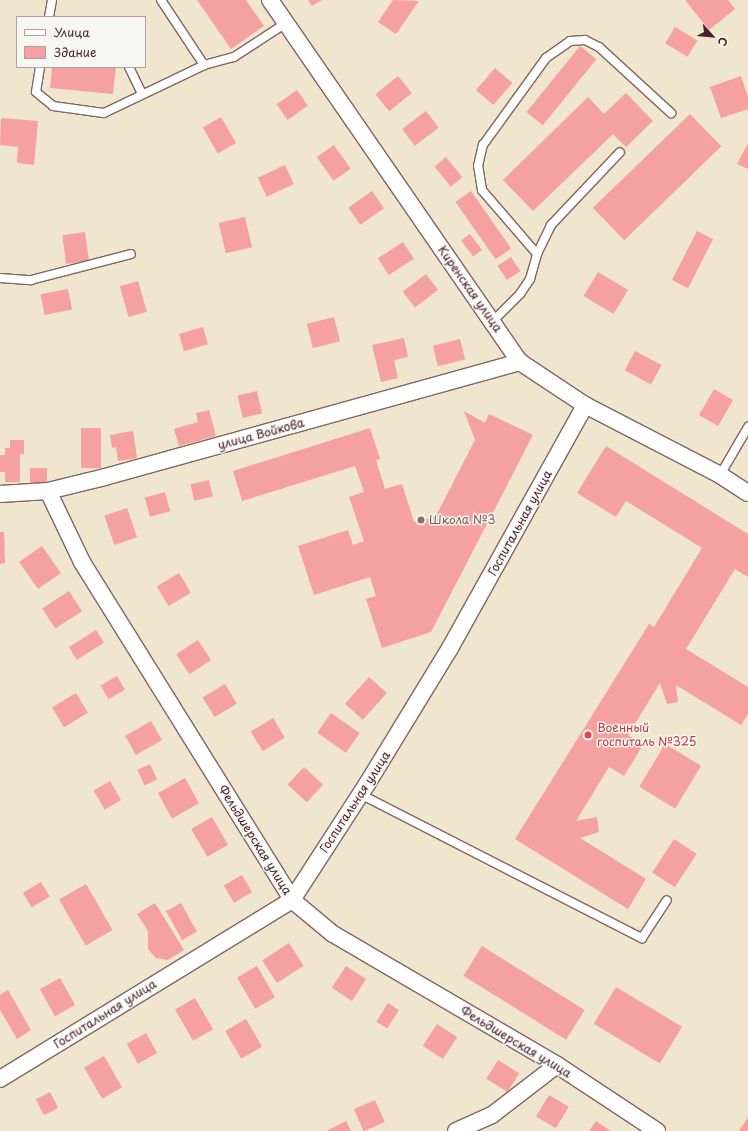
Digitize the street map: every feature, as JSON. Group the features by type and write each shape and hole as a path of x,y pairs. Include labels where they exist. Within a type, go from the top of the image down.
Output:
{"street":[{"name":"Киренская улица","path":"270,0 520,362 585,405 720,475 748,493"},
{"name":"улица Войкова","path":"0,494 48,491 520,362"},
{"name":"Госпитальная улица","path":"0,1079 292,900 360,794 450,648 585,405"},
{"name":"Фельдшерская улица","path":"48,491 82,562 292,900 333,934 557,1065 657,1131"},
{"path":"456,1131 492,1114 557,1065"}],"lane":[{"path":"49,16 52,0"},
{"path":"161,0 204,65"},
{"path":"40,68 36,92 53,106 104,113 204,65 234,57 286,23"},
{"path":"536,254 482,190 478,166 484,145 546,58 570,41 585,40 599,47 671,113"},
{"path":"130,68 142,94"},
{"path":"492,322 520,294 530,279 536,254 550,225 620,152"},
{"path":"0,278 31,280 131,254"},
{"path":"720,475 748,427"},
{"path":"360,794 642,938 667,900"}],"building":[{"path":"197,0 246,0 264,26 231,49"},
{"path":"308,0 322,0 312,6"},
{"path":"393,0 419,1 396,34 378,22"},
{"path":"685,0 728,0 735,9 709,30"},
{"path":"675,27 697,40 688,57 665,43"},
{"path":"580,46 596,59 543,125 527,112"},
{"path":"52,68 116,68 113,94 50,88"},
{"path":"495,68 512,83 493,105 476,90"},
{"path":"398,76 412,93 389,111 375,94"},
{"path":"741,76 748,97 748,109 721,118 710,87"},
{"path":"297,90 308,106 287,120 277,104"},
{"path":"626,93 653,121 626,147 613,134 533,211 503,180 588,97 604,114"},
{"path":"426,111 439,128 415,146 402,129"},
{"path":"690,114 721,146 624,240 593,208"},
{"path":"221,117 236,143 218,153 203,128"},
{"path":"1,118 38,121 34,165 17,163 18,147 0,145"},
{"path":"748,143 748,169 737,164"},
{"path":"334,145 351,169 333,181 317,157"},
{"path":"446,157 462,177 451,187 434,166"},
{"path":"285,165 294,184 267,197 258,178"},
{"path":"372,191 384,208 360,225 348,208"},
{"path":"471,191 511,248 496,259 455,202"},
{"path":"245,217 252,247 226,253 219,223"},
{"path":"697,231 713,239 688,288 672,280"},
{"path":"85,232 89,261 66,264 62,235"},
{"path":"470,234 482,250 473,257 461,241"},
{"path":"403,242 414,259 389,275 378,258"},
{"path":"511,257 520,271 507,280 498,266"},
{"path":"598,272 628,290 614,314 584,296"},
{"path":"426,274 438,290 415,307 403,291"},
{"path":"138,281 147,312 129,317 120,286"},
{"path":"68,289 72,310 45,315 41,294"},
{"path":"334,317 340,341 313,348 307,324"},
{"path":"203,327 208,344 184,351 179,334"},
{"path":"404,338 408,357 394,360 398,378 381,382 372,345"},
{"path":"460,339 465,359 438,366 433,346"},
{"path":"635,351 661,365 651,385 625,370"},
{"path":"714,389 733,400 718,426 699,415"},
{"path":"257,391 262,413 243,418 238,395"},
{"path":"209,410 216,436 179,446 174,429 198,422 196,413"},
{"path":"464,411 485,423 489,414 533,435 431,632 382,648 366,599 376,596 370,577 314,595 298,546 348,530 353,545 364,541 349,497 364,492 355,466 242,501 233,471 370,428 380,459 376,460 385,489 402,484 414,522 436,516 475,440"},
{"path":"81,428 101,428 101,468 81,468"},
{"path":"133,431 137,458 118,461 116,447 112,448 110,435"},
{"path":"10,440 24,440 24,454 20,454 20,482 5,482 5,472 0,472 0,455 5,455 5,448 10,448"},
{"path":"606,446 748,534 748,577 735,569 686,649 748,687 748,714 741,725 676,685 678,702 667,704 660,683 628,735 643,745 624,776 609,767 576,821 597,817 599,832 580,838 646,879 628,909 515,839 649,624 654,627 702,548 626,501 616,517 577,493"},
{"path":"30,468 47,468 47,484 30,484"},
{"path":"209,480 213,497 194,501 190,484"},
{"path":"165,492 170,511 150,517 145,497"},
{"path":"127,508 137,537 114,545 104,516"},
{"path":"0,532 4,532 5,563 0,564"},
{"path":"42,546 61,573 38,589 19,562"},
{"path":"179,573 191,593 169,606 157,586"},
{"path":"69,591 82,611 55,629 42,608"},
{"path":"96,630 104,643 77,660 69,647"},
{"path":"198,640 211,660 189,674 176,654"},
{"path":"117,676 125,690 109,699 101,686"},
{"path":"369,677 387,693 363,720 345,704"},
{"path":"225,684 237,704 215,717 203,697"},
{"path":"76,693 88,713 64,727 52,707"},
{"path":"331,713 360,733 346,753 317,733"},
{"path":"273,718 285,738 263,751 251,731"},
{"path":"151,721 162,740 136,755 125,736"},
{"path":"665,744 701,766 675,808 639,787"},
{"path":"150,764 157,779 144,785 137,770"},
{"path":"304,767 323,785 307,802 288,785"},
{"path":"185,778 199,803 172,818 158,793"},
{"path":"110,781 121,800 105,810 94,790"},
{"path":"212,817 228,845 207,857 191,829"},
{"path":"674,839 697,854 675,887 652,873"},
{"path":"242,875 252,892 234,903 224,886"},
{"path":"41,882 50,897 32,907 23,893"},
{"path":"86,884 112,930 86,945 59,900"},
{"path":"155,903 184,950 168,960 156,958 148,949 148,931 137,914"},
{"path":"181,903 197,932 182,940 166,911"},
{"path":"289,943 304,966 277,983 262,960"},
{"path":"482,946 585,1010 566,1040 463,976"},
{"path":"257,966 275,997 255,1009 237,978"},
{"path":"346,966 366,979 352,1001 332,988"},
{"path":"60,978 75,1005 55,1016 40,989"},
{"path":"616,987 682,1027 660,1064 594,1024"},
{"path":"8,990 31,1030 17,1039 0,1010 0,995"},
{"path":"195,998 213,1029 193,1041 175,1010"},
{"path":"388,1003 399,1010 387,1029 376,1022"},
{"path":"246,1019 262,1047 241,1059 225,1031"},
{"path":"437,1024 457,1037 443,1059 423,1046"},
{"path":"146,1033 157,1053 138,1064 127,1044"},
{"path":"104,1056 122,1087 102,1099 84,1068"},
{"path":"498,1060 519,1073 508,1092 486,1079"},
{"path":"50,1092 58,1108 44,1115 36,1099"},
{"path":"549,1095 569,1107 556,1128 536,1116"},
{"path":"375,1100 385,1122 364,1131 354,1109"},
{"path":"748,1117 748,1131 739,1131"},
{"path":"346,1121 351,1131 326,1131"},
{"path":"596,1121 611,1131 589,1131"}],"place":[{"name":"Школа №3","path":"421,520"},
{"name":"Военный госпиталь №325","path":"588,735"}]}
